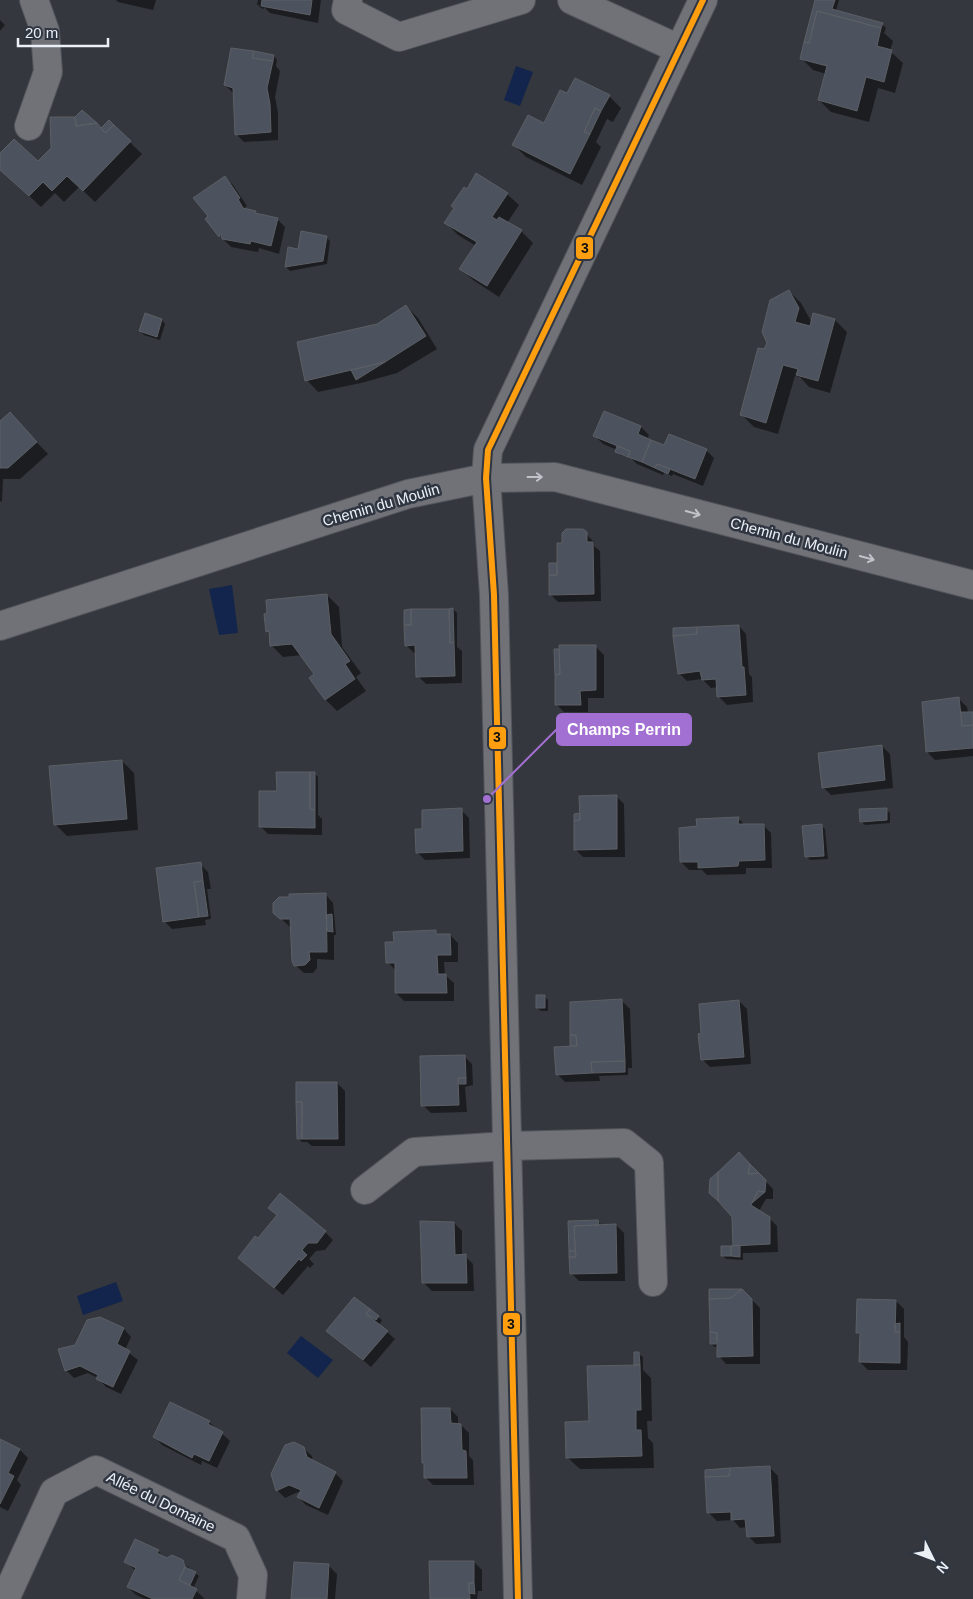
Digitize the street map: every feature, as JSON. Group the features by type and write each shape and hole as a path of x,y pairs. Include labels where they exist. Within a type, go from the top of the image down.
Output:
{"street":[{"path":"29,126 48,72 45,31 34,0"},
{"path":"348,0 346,10 399,38 521,0"},
{"path":"572,0 679,49"},
{"path":"518,1599 494,596 486,478 488,450 703,0"},
{"name":"Chemin du Moulin","path":"0,626 408,494 486,478 555,477 973,585"},
{"path":"364,1190 414,1152 508,1146 624,1143 649,1163 653,1282"},
{"name":"Allée du Domaine","path":"5,1599 54,1492 96,1470 236,1538 253,1575 251,1599"}],"water":[{"path":"516,66 533,72 520,106 504,100"},
{"path":"232,585 238,633 219,635 209,589"},
{"path":"116,1282 123,1301 83,1315 77,1296"},
{"path":"301,1336 333,1360 318,1378 287,1353"}],"building":[{"path":"262,0 312,0 310,15 261,6"},
{"path":"815,0 835,0 832,9 883,23 881,28 817,11 809,43 804,42"},
{"path":"817,11 881,28 877,46 892,50 884,82 866,77 857,111 818,100 827,66 800,59 804,42 809,43"},
{"path":"231,48 254,51 252,58 273,61 267,88 270,104 271,132 235,135 233,88 224,85"},
{"path":"254,51 274,55 273,61 252,58"},
{"path":"575,78 610,95 601,111 595,108 584,132 590,134 570,174 512,145 528,115 544,123 560,90 567,93"},
{"path":"595,108 601,111 590,134 584,132"},
{"path":"82,110 97,123 76,126 75,117"},
{"path":"50,117 75,117 76,126 97,123 105,133 114,125 131,141 83,191 67,176 52,191 43,182 29,196 0,170 0,153 14,139 38,161 51,148"},
{"path":"109,120 114,125 105,133 101,128"},
{"path":"476,173 508,193 492,217 497,220 499,217 522,230 487,286 459,269 477,242 444,223 454,208 451,206 464,187 467,189"},
{"path":"225,176 240,198 238,199 243,208 256,211 255,213 278,218 271,246 251,241 250,244 222,239 221,234 219,237 205,219 208,216 193,198"},
{"path":"301,231 327,236 323,261 285,267 288,247 298,249"},
{"path":"789,290 799,308 795,322 810,326 813,313 835,319 818,381 796,375 798,369 783,365 766,423 740,415 758,348 764,349 767,343 762,332 770,300"},
{"path":"406,305 426,336 385,362 305,381 297,342 377,324"},
{"path":"145,313 162,319 157,337 139,331"},
{"path":"385,362 356,380 351,370"},
{"path":"604,411 641,426 638,434 651,440 642,462 628,457 630,451 593,436"},
{"path":"10,412 37,442 8,468 0,468 0,421"},
{"path":"669,434 707,449 695,479 657,464 655,468 642,462 651,440 664,445"},
{"path":"617,446 630,451 628,457 615,452"},
{"path":"657,464 670,469 668,474 655,468"},
{"path":"566,529 583,529 587,532 587,542 593,542 594,594 549,595 549,575 557,575 557,543 562,543 562,533"},
{"path":"549,563 557,563 557,575 549,575"},
{"path":"327,594 331,634 350,661 345,664 355,679 325,700 309,678 314,674 292,644 270,646 269,631 266,632 264,614 267,613 266,600"},
{"path":"453,608 454,642 450,643 449,609"},
{"path":"411,609 449,609 450,643 454,642 455,676 416,677 415,645 405,646 404,625 411,625"},
{"path":"411,609 411,625 404,625 404,610"},
{"path":"739,625 746,695 717,697 716,679 702,680 700,671 678,674 673,636 697,634 697,627"},
{"path":"697,627 697,634 673,636 673,628"},
{"path":"559,645 596,645 596,690 580,691 581,705 555,705 555,675 560,674"},
{"path":"554,649 559,649 560,674 555,675"},
{"path":"959,697 962,726 973,725 973,748 926,752 922,702"},
{"path":"961,712 973,712 973,725 962,726"},
{"path":"882,745 885,780 822,788 818,753"},
{"path":"122,760 127,819 54,825 49,766"},
{"path":"276,772 310,772 310,809 315,810 315,828 259,827 259,791 277,791"},
{"path":"310,772 315,772 315,810 310,809"},
{"path":"617,795 617,849 574,850 574,821 580,820 579,796"},
{"path":"462,808 463,851 416,853 415,829 422,829 422,810"},
{"path":"887,808 887,820 860,822 859,809"},
{"path":"580,813 580,820 574,821 574,814"},
{"path":"739,817 738,824 764,824 765,860 739,861 738,866 698,868 698,862 680,862 679,828 697,826 696,819"},
{"path":"822,824 824,856 805,857 802,826"},
{"path":"201,862 203,881 194,882 199,917 163,922 156,868"},
{"path":"203,881 208,916 199,917 194,882"},
{"path":"326,893 327,952 309,952 310,960 305,965 294,966 292,961 290,919 280,919 273,913 273,903 279,897 289,897 289,894"},
{"path":"332,914 333,932 327,931 326,915"},
{"path":"436,930 436,934 450,934 451,955 437,955 438,974 446,974 447,993 395,993 395,963 386,963 385,942 394,942 393,932"},
{"path":"536,995 545,995 545,1008 536,1008"},
{"path":"622,999 625,1061 591,1062 592,1073 556,1075 554,1047 577,1046 576,1035 570,1035 570,1002"},
{"path":"739,1000 744,1057 701,1060 698,1034 701,1033 699,1004"},
{"path":"570,1035 576,1035 577,1046 570,1046"},
{"path":"465,1055 466,1078 458,1078 459,1105 421,1106 420,1056"},
{"path":"625,1061 625,1072 592,1073 591,1062"},
{"path":"458,1078 466,1078 466,1084 459,1084"},
{"path":"296,1082 337,1082 338,1139 302,1139 302,1102 296,1102"},
{"path":"296,1102 302,1102 302,1139 297,1139"},
{"path":"739,1152 750,1164 748,1174 759,1173 766,1180 765,1192 758,1191 751,1205 770,1217 770,1244 733,1246 732,1217 718,1201 718,1172"},
{"path":"750,1164 759,1173 748,1174"},
{"path":"718,1172 718,1201 709,1193 710,1179"},
{"path":"758,1191 765,1192 752,1203"},
{"path":"280,1193 326,1231 317,1243 308,1243 302,1250 307,1255 301,1261 299,1259 274,1288 238,1258 255,1236 258,1238 277,1215 268,1208"},
{"path":"598,1220 599,1225 574,1226 575,1251 569,1251 568,1221"},
{"path":"420,1221 454,1222 455,1255 466,1254 467,1283 422,1283"},
{"path":"616,1224 617,1273 570,1274 569,1257 576,1257 574,1226"},
{"path":"740,1245 740,1257 731,1256 731,1246"},
{"path":"721,1246 731,1246 731,1256 721,1256"},
{"path":"569,1251 575,1251 576,1257 569,1257"},
{"path":"709,1289 742,1289 731,1298 709,1299"},
{"path":"742,1289 752,1299 753,1356 717,1357 717,1333 710,1332 709,1299 731,1298"},
{"path":"354,1297 370,1309 366,1314 388,1331 363,1360 326,1331"},
{"path":"857,1299 896,1300 895,1332 900,1332 900,1363 859,1362 860,1333 856,1333"},
{"path":"370,1309 379,1316 376,1320 366,1314"},
{"path":"100,1317 124,1328 117,1344 130,1351 113,1387 96,1379 98,1375 80,1366 65,1371 58,1349 75,1345 87,1320"},
{"path":"900,1323 900,1332 895,1332 895,1324"},
{"path":"710,1332 717,1333 716,1344 710,1344"},
{"path":"634,1352 639,1352 640,1365 634,1365"},
{"path":"640,1365 641,1410 636,1410 636,1430 641,1430 642,1456 566,1458 565,1422 589,1421 587,1366"},
{"path":"170,1402 210,1421 208,1424 223,1432 209,1461 194,1454 192,1458 153,1437"},
{"path":"421,1408 450,1408 451,1423 461,1424 462,1450 466,1451 467,1478 424,1478"},
{"path":"0,1439 20,1449 8,1473 14,1476 0,1504"},
{"path":"294,1442 304,1447 307,1457 336,1472 319,1508 297,1497 301,1490 289,1485 276,1491 271,1474 285,1445"},
{"path":"770,1466 774,1536 747,1537 745,1519 731,1520 731,1512 707,1513 705,1477 729,1476 730,1468"},
{"path":"730,1468 729,1476 705,1477 705,1470"},
{"path":"135,1539 159,1550 157,1553 167,1558 172,1555 183,1560 185,1567 179,1580 197,1589 192,1599 153,1599 127,1587 136,1568 124,1562"},
{"path":"429,1561 474,1561 474,1583 469,1583 470,1599 430,1599"},
{"path":"294,1562 329,1564 327,1599 291,1599"},
{"path":"185,1567 196,1572 190,1585 179,1580"},
{"path":"469,1583 474,1583 475,1594 469,1593"}],"transit line":[{"name":"3","path":"518,1599 494,595 486,478 488,450 703,0"}],"place":[{"name":"Champs Perrin","path":"487,799"}]}
